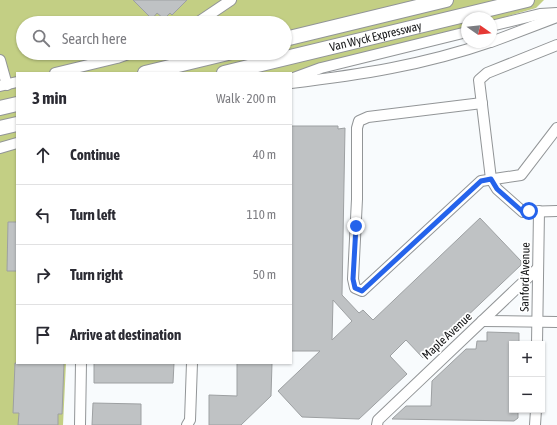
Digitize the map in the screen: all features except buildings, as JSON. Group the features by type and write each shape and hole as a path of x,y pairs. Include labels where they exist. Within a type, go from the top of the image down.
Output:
{"highway":[{"name":"Van Wyck Expressway","path":"292,37 446,0"},
{"name":"Van Wyck Expressway","path":"292,57 527,0"},
{"path":"149,72 199,60"},
{"name":"Van Wyck Expressway","path":"228,72 278,60"},
{"path":"0,108 16,104"},
{"path":"0,128 16,124"}],"street":[{"path":"207,16 231,0"},
{"path":"497,25 540,14 557,13"},
{"path":"497,39 557,17"},
{"path":"292,79 321,68 461,33"},
{"path":"557,45 487,73 479,80 491,179 497,189 523,212 557,211"},
{"path":"292,83 401,68 451,56 473,48"},
{"path":"0,60 3,86 16,82"},
{"path":"59,72 111,60"},
{"path":"482,103 362,118 359,121 357,128 356,226 353,279 355,288 362,291 481,181 521,175 557,128"},
{"path":"0,148 16,143"},
{"name":"Sanford Avenue","path":"537,341 539,211"},
{"name":"Maple Avenue","path":"377,425 378,420 538,268"},
{"path":"482,321 557,322"},
{"path":"80,425 81,364"},
{"path":"187,425 190,420 192,364"},
{"path":"535,425 536,413"}],"green space":[{"path":"0,0 544,0 536,8 497,19 497,12 461,12 461,30 292,74 292,72 16,72 16,364 66,364 63,425 0,425"}],"route":[{"path":"356,226 353,279 355,288 362,291 481,181 491,179 497,189 523,212 529,211"}]}
